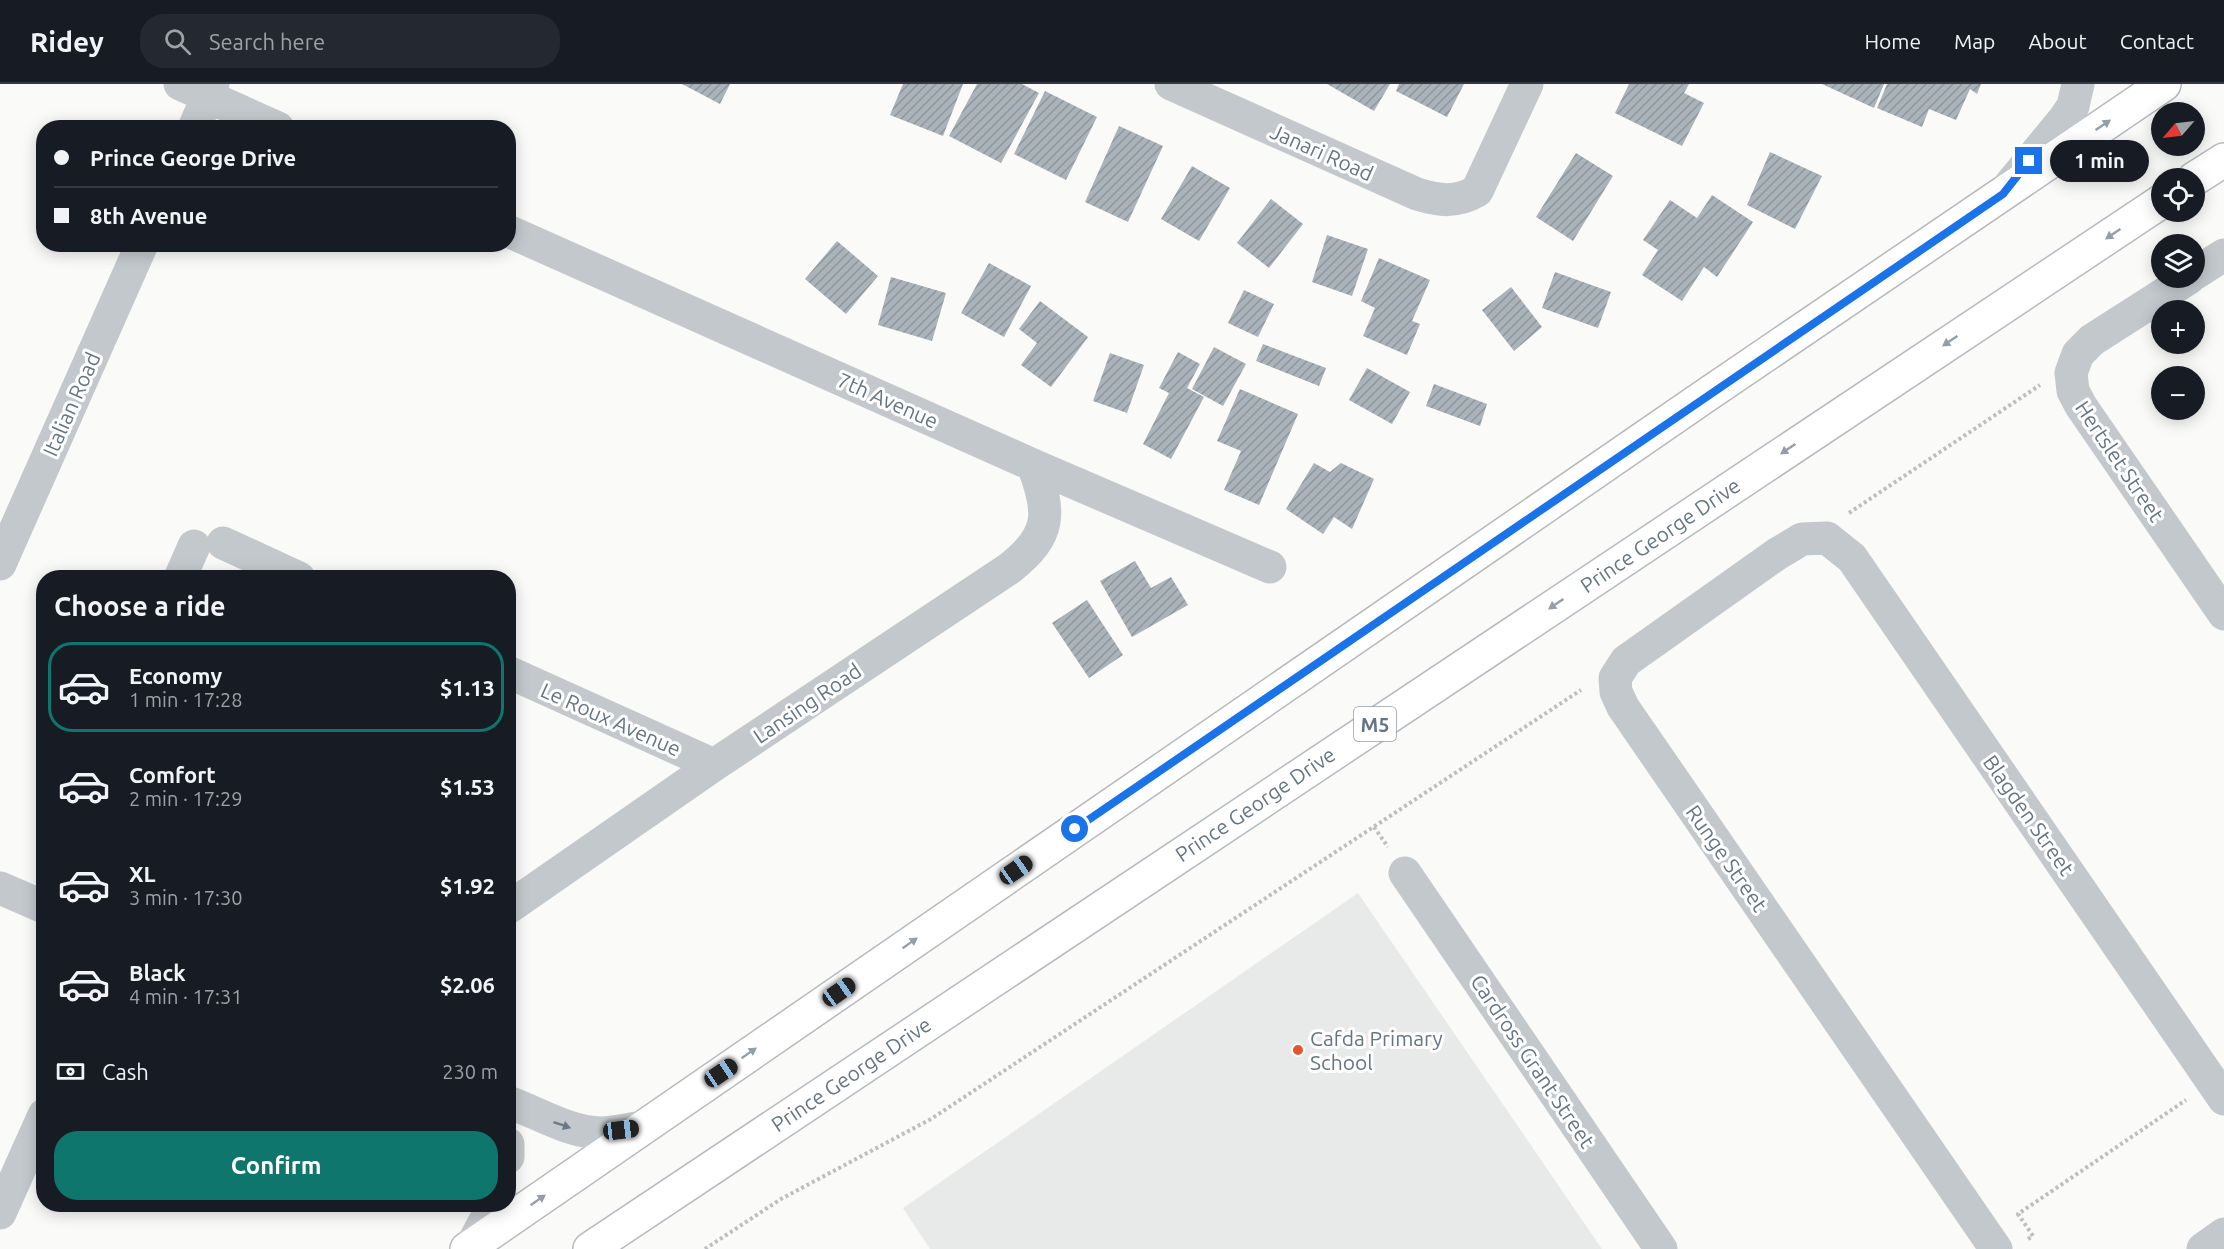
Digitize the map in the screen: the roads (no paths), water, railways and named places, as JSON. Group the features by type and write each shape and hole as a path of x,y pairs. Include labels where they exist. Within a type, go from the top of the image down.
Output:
{"main road":[{"path":"469,1247 2164,84"},
{"path":"2205,172 2224,160"},
{"name":"Prince George Drive","path":"590,1249 2151,208"}],"street":[{"name":"Janari Road","path":"1170,84 1417,194 1449,200 1464,198 1477,191 1527,84"},
{"path":"2003,194 2065,118 2073,106 2078,84"},
{"path":"195,120 200,88 262,120"},
{"name":"7th Avenue","path":"516,235 1033,465 1270,567"},
{"name":"Italian Road","path":"0,564 138,252"},
{"path":"2205,267 2224,255"},
{"name":"Hertslet Street","path":"2173,288 2092,340 2078,354 2071,373 2073,391 2224,614"},
{"name":"Lansing Road","path":"516,902 714,765 1010,568 1028,553 1040,536 1045,515 1043,491 1033,465"},
{"name":"Blagden Street","path":"1834,528 1852,558 2218,1090"},
{"name":"Runge Street","path":"1834,528 1802,539 1777,554 1626,661 1614,678 1616,692 1623,707 2010,1246"},
{"path":"187,570 209,545 277,570"},
{"name":"Le Roux Avenue","path":"516,676 714,765"},
{"name":"Cardross Grant Street","path":"1405,873 1661,1249"},
{"path":"0,888 36,895"},
{"path":"516,1106 573,1128 601,1132 642,1127"},
{"path":"0,1213 36,1133"},
{"path":"469,1247 489,1212"},
{"path":"2203,1249 2224,1234"}],"place":[{"name":"Cafda Primary School","path":"1298,1050"}]}
